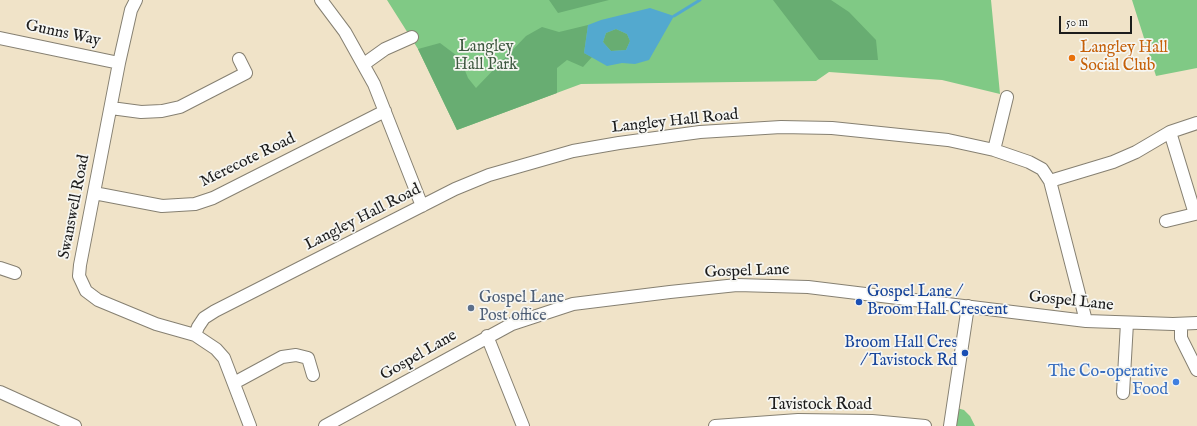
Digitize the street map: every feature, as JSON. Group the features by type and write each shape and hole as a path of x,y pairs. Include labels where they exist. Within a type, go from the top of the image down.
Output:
{"street":[{"name":"Swanswell Road","path":"136,0 130,10 119,62 79,276 86,291 98,300 119,310 156,324 194,335 216,348 224,358 250,426"},
{"path":"322,0 345,32 364,64 385,111 422,206"},
{"path":"364,64 385,50 412,37"},
{"name":"Gunns Way","path":"0,38 119,62"},
{"path":"111,108 141,112 162,111 180,106 246,73 239,59"},
{"path":"994,150 1007,97"},
{"name":"Merecote Road","path":"94,194 162,206 195,204 213,198 385,111"},
{"path":"1050,181 1113,162 1136,152 1170,132 1197,123"},
{"name":"Langley Hall Road","path":"194,335 204,318 215,311 455,189 489,176 573,151 651,138 700,132 781,127 832,128 948,140 994,150 1029,162 1042,170 1050,181 1086,321"},
{"path":"1166,221 1195,214 1170,132"},
{"path":"0,268 15,273"},
{"name":"Gospel Lane","path":"325,426 393,390 487,336 527,318 574,304 737,285 808,287 1086,321 1181,324 1197,323"},
{"path":"950,426 968,306"},
{"path":"1123,393 1127,323"},
{"path":"1181,324 1181,338 1197,370"},
{"path":"487,336 523,426"},
{"path":"234,383 282,356 296,355 308,358 313,375"},
{"path":"0,392 75,426"},
{"name":"Tavistock Road","path":"715,426 872,421 925,426"}],"green space":[{"name":"Langley Hall Park","path":"387,0 991,0 1000,94 942,80 829,72 816,81 581,84 457,130 418,49"},
{"path":"549,0 609,0 558,13"},
{"path":"773,0 831,0 849,12 876,40 878,60 819,60"},
{"path":"1132,0 1197,0 1197,68 1156,76"},
{"path":"588,25 584,53 592,57 583,67 567,60 557,68 557,93 457,130 418,49 440,43 460,58 468,78 476,88 526,36 542,27 559,32"},
{"path":"616,29 627,34 630,41 626,50 611,51 603,42 606,33"},
{"path":"957,408 964,410 970,416 975,426 956,426"}],"water":[{"path":"650,8 674,16 649,60 635,64 622,63 607,66 584,53 588,25 601,20","holes":["616,29 627,34 630,41 626,50 611,51 603,42 606,33"]}],"waterway":[{"path":"674,16 700,0"}],"place":[{"name":"Langley Hall Social Club","path":"1072,58"},
{"name":"Gospel Lane / Broom Hall Crescent","path":"859,302"},
{"name":"Gospel Lane Post office","path":"471,308"},
{"name":"Broom Hall Cres / Tavistock Rd","path":"965,353"},
{"name":"The Co-operative Food","path":"1176,382"}]}
